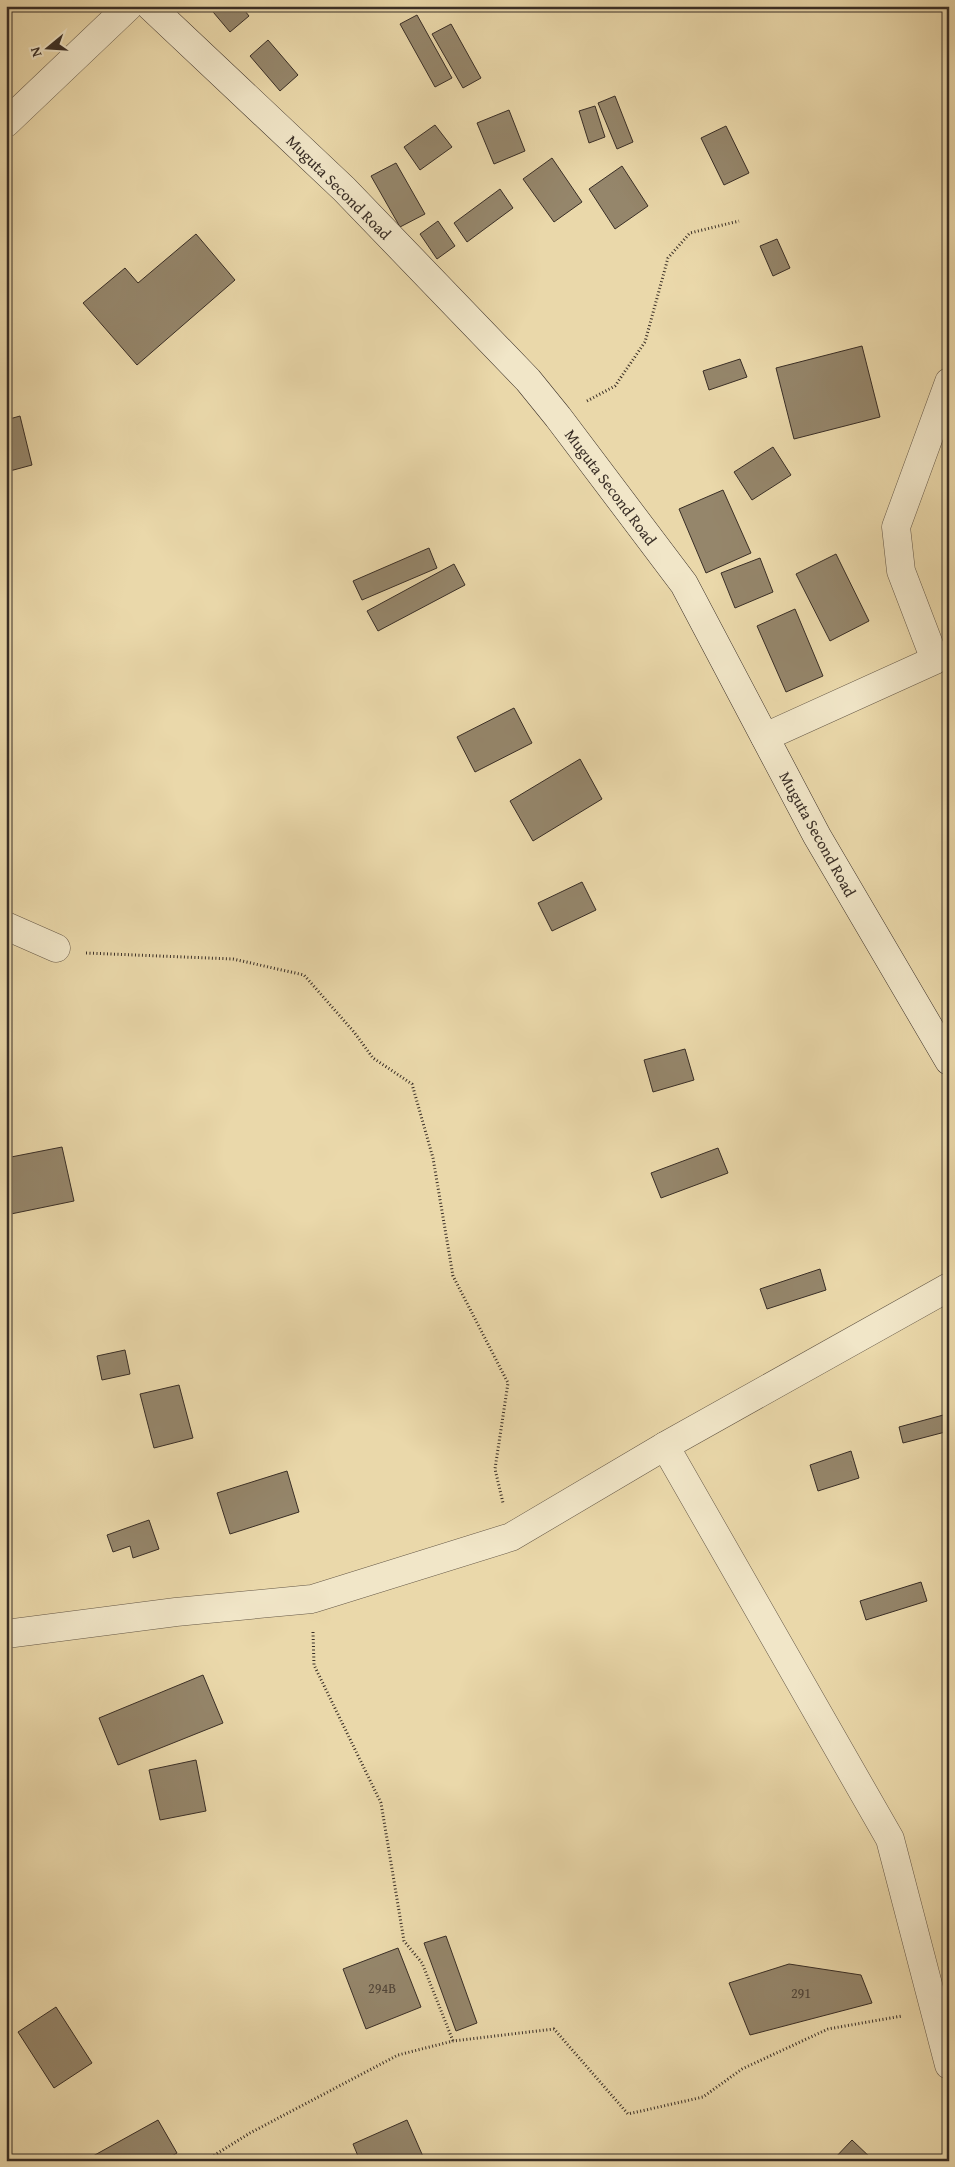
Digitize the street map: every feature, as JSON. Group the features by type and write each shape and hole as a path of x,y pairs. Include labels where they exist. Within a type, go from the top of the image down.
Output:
{"street":[{"path":"6,123 129,6"},
{"name":"Muguta Second Road","path":"158,9 344,189 528,380 684,584 817,836 949,1061"},
{"path":"764,737 936,660 901,571 896,527 949,382"},
{"path":"6,926 56,948"},
{"path":"6,1634 176,1612 312,1599 511,1538 665,1446 949,1287"},
{"path":"665,1446 890,1839 936,2010 949,2066"}],"path":[{"path":"558,417 615,386 645,342 668,258 690,233 739,221"},
{"path":"56,948 89,953 233,959 304,975 354,1032 373,1058 412,1084 433,1158 453,1276 508,1383 495,1469 511,1538"},
{"path":"312,1599 314,1665 381,1804 404,1941 422,1962 453,2041"},
{"path":"205,2161 250,2133 398,2055 453,2041 554,2029 628,2114 703,2097 742,2069 828,2029 936,2010"}],"building":[{"path":"208,6 241,6 249,16 230,32"},
{"path":"417,15 452,78 435,87 400,24"},
{"path":"451,24 481,78 463,88 432,34"},
{"path":"268,40 298,75 280,91 250,56"},
{"path":"615,96 633,142 617,149 598,103"},
{"path":"595,106 605,137 589,143 579,111"},
{"path":"509,110 525,151 494,164 477,123"},
{"path":"435,125 452,147 420,170 404,147"},
{"path":"726,126 749,173 724,185 701,138"},
{"path":"552,158 582,202 554,222 523,179"},
{"path":"396,163 425,214 400,227 371,176"},
{"path":"622,166 648,206 615,229 589,189"},
{"path":"500,189 513,208 467,242 454,223"},
{"path":"438,221 455,246 437,259 420,234"},
{"path":"196,234 235,280 137,365 83,303 125,268 138,283"},
{"path":"777,239 790,268 773,276 760,246"},
{"path":"862,346 880,417 794,439 776,368"},
{"path":"740,359 747,377 709,390 703,371"},
{"path":"20,416 32,465 6,472 6,420"},
{"path":"773,447 791,475 752,500 734,472"},
{"path":"723,490 751,553 706,573 679,509"},
{"path":"429,548 437,568 362,600 353,581"},
{"path":"836,554 869,621 830,641 796,574"},
{"path":"760,558 773,592 735,608 721,573"},
{"path":"454,564 465,585 378,631 367,611"},
{"path":"795,609 823,676 786,692 757,626"},
{"path":"514,708 532,743 475,772 457,737"},
{"path":"580,759 602,799 533,841 510,801"},
{"path":"582,882 596,910 552,931 538,903"},
{"path":"685,1049 694,1080 653,1092 644,1060"},
{"path":"62,1147 74,1201 6,1215 6,1158"},
{"path":"718,1148 728,1173 661,1198 651,1173"},
{"path":"820,1269 826,1290 767,1309 760,1289"},
{"path":"125,1350 130,1374 102,1380 97,1356"},
{"path":"179,1385 193,1438 154,1448 140,1394"},
{"path":"947,1414 949,1431 903,1443 899,1427"},
{"path":"851,1451 859,1478 818,1491 810,1465"},
{"path":"287,1471 299,1512 230,1534 217,1493"},
{"path":"149,1520 159,1549 133,1558 130,1546 113,1552 107,1535"},
{"path":"921,1582 927,1601 866,1620 860,1601"},
{"path":"203,1675 223,1723 118,1765 99,1718"},
{"path":"196,1760 206,1811 160,1820 149,1770"},
{"path":"446,1936 477,2023 456,2031 424,1943"},
{"path":"398,1948 421,2007 366,2029 343,1969"},
{"path":"789,1964 861,1975 872,2003 750,2035 729,1983"},
{"path":"56,2007 92,2063 54,2088 18,2032"},
{"path":"158,2120 177,2153 163,2161 84,2161"},
{"path":"407,2120 425,2161 360,2161 353,2144"},
{"path":"852,2140 874,2161 832,2161"}]}
